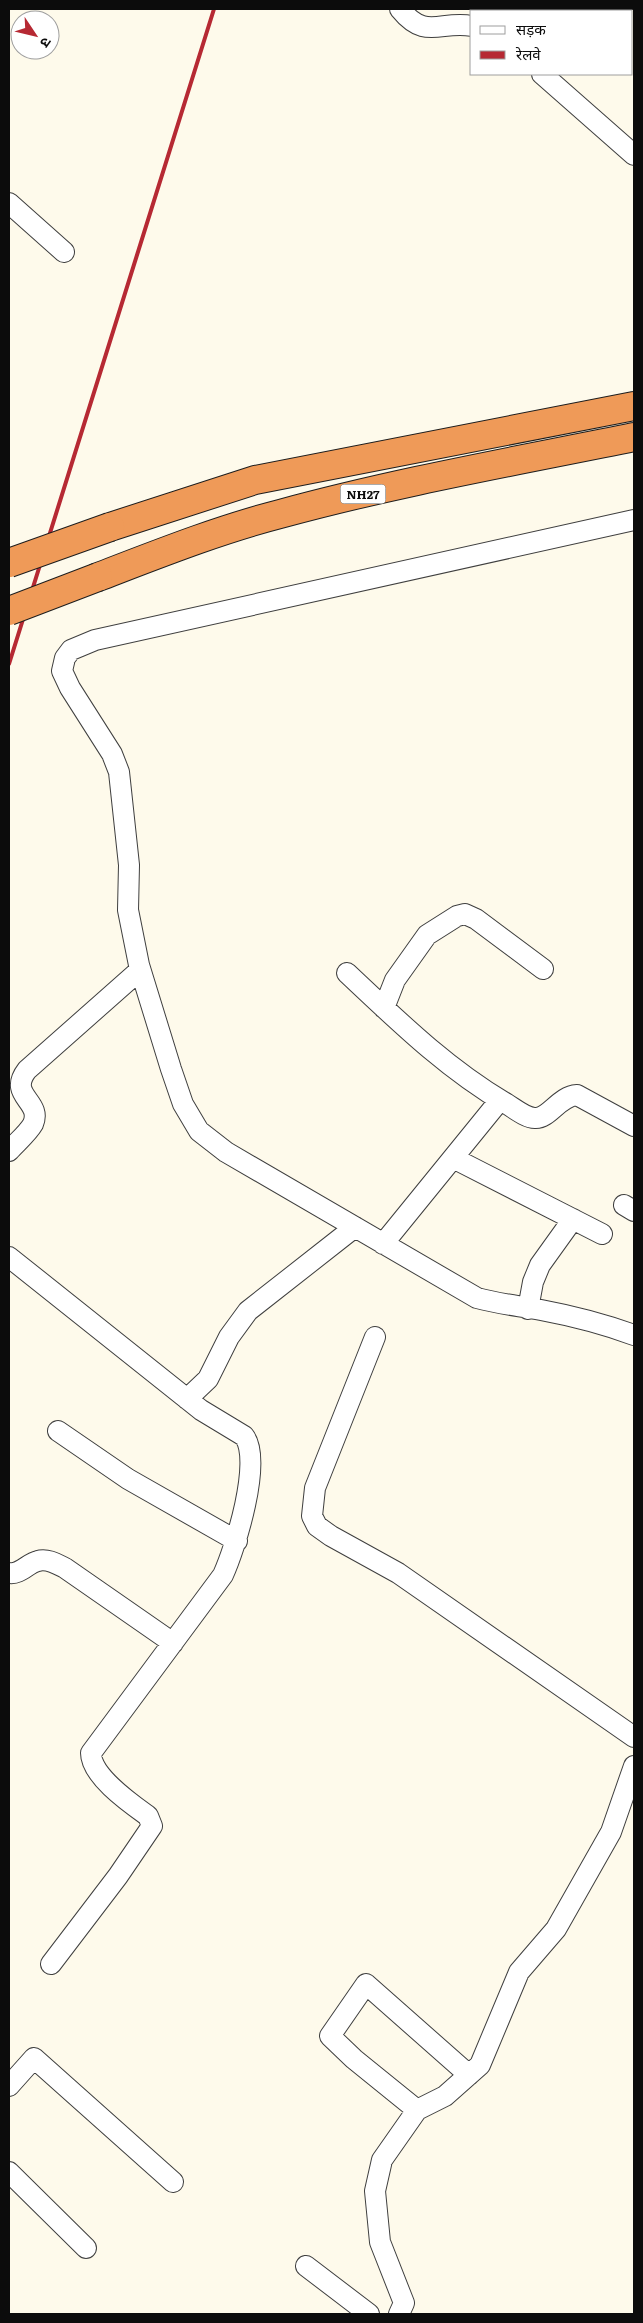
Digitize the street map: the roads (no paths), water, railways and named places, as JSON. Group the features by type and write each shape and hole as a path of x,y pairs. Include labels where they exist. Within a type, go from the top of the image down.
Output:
{"highway":[{"path":"9,563 110,527 256,480 634,406"},
{"name":"NH27","path":"9,612 183,545 279,514 380,490 634,437"}],"street":[{"path":"400,9 415,24 425,27 470,26"},
{"path":"543,75 634,155"},
{"path":"9,202 64,252"},
{"path":"634,520 95,640 71,650 65,658 62,671 70,688 112,754 119,772 129,865 128,910 140,970 183,1104 200,1131 226,1152 477,1298 602,1324 634,1334"},
{"path":"384,1008 394,980 426,935 456,916 465,914 476,919 543,969"},
{"path":"9,1151 32,1124 34,1116 32,1108 20,1087 20,1079 27,1070 140,970"},
{"path":"347,973 429,1050 500,1100 526,1115 535,1118 545,1115 568,1096 577,1095 634,1126"},
{"path":"383,1244 500,1100"},
{"path":"453,1158 602,1234"},
{"path":"528,1308 533,1282 540,1265 573,1219"},
{"path":"187,1398 208,1379 230,1337 248,1311 355,1228"},
{"path":"9,1257 201,1410 237,1430 249,1442 250,1471 243,1520 237,1541 223,1575 91,1753 91,1761 97,1772 148,1816 152,1826 118,1876 51,1964"},
{"path":"375,1337 315,1488 312,1516 317,1526 331,1536 398,1573 634,1737"},
{"path":"58,1431 128,1480 237,1541"},
{"path":"9,1573 18,1572 39,1560 51,1562 65,1568 173,1643"},
{"path":"399,2314 404,2303 380,2242 375,2190 382,2160 417,2110 445,2096 480,2065 519,1972 556,1929 611,1832 634,1766"},
{"path":"417,2110 354,2059 330,2036 366,1984 469,2075"},
{"path":"9,2086 34,2058 173,2182"},
{"path":"9,2172 86,2248"},
{"path":"306,2266 369,2314"}],"railway":[{"path":"9,664 214,9"}]}
